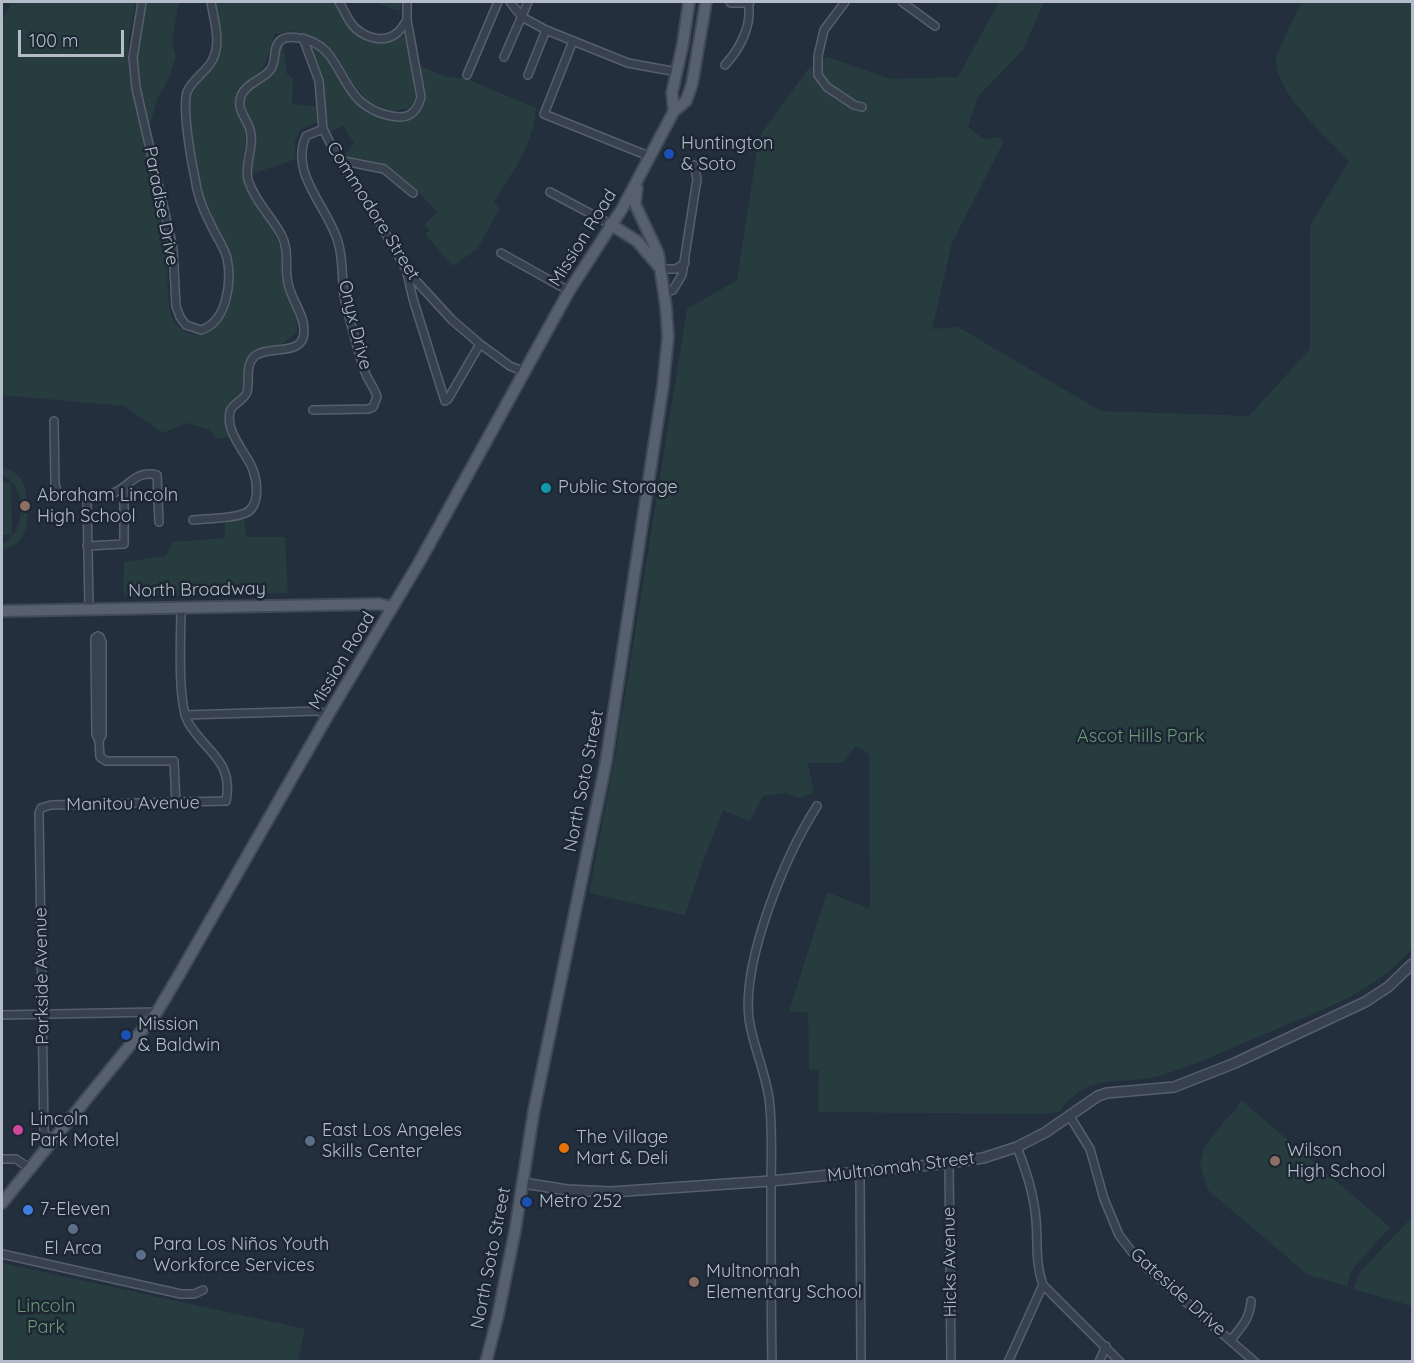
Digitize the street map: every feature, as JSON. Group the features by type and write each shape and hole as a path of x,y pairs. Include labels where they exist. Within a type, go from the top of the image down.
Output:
{"main road":[{"path":"674,111 672,93 689,2"},
{"name":"Mission Road","path":"2,1203 157,1012 328,715 420,561 569,291 641,174 674,111 686,101 692,84 706,2"},
{"path":"641,174 635,204 658,253 660,269"},
{"name":"North Soto Street","path":"486,1362 498,1315 534,1110 606,762 664,376 668,337 660,269 637,241 610,224"},
{"name":"North Broadway","path":"2,611 379,604 392,607"}],"street":[{"name":"Paradise Drive","path":"142,2 133,58 136,88 173,248 176,306 186,325 201,330 213,323 219,316 228,283 227,259 200,201 186,113 187,91 191,83 211,63 215,54 216,31 211,2"},
{"path":"339,2 357,29 373,38 390,37 398,32 407,20"},
{"path":"193,520 244,514 253,508 256,499 255,477 235,438 229,421 230,411 246,393 252,359 266,352 300,345 303,339 304,324 287,279 285,245 249,183 247,174 251,132 240,106 241,98 245,90 269,72 273,65 277,45 281,40 294,37 315,41 323,48 332,57 360,101 376,112 403,117 410,116 415,111 421,97 407,20 407,2"},
{"path":"467,75 498,2"},
{"path":"510,2 522,17 546,30 628,63 677,72"},
{"path":"504,57 528,2"},
{"path":"725,65 733,57 747,28 751,13 749,2 731,2"},
{"path":"845,2 824,30 818,56 818,75 827,87 859,108 862,107"},
{"path":"903,2 935,26"},
{"path":"528,75 546,30"},
{"name":"Commodore Street","path":"303,38 319,81 323,129 339,160 375,215 407,271 452,320 480,344 510,366 525,372"},
{"path":"573,41 544,114 651,156"},
{"name":"Onyx Drive","path":"314,410 368,409 373,407 377,397 365,372 344,296 343,263 337,238 302,167 302,144 306,136 323,129"},
{"path":"339,160 384,170 413,193"},
{"path":"664,292 673,290 678,285 685,263 697,178 694,165"},
{"path":"550,192 610,224"},
{"path":"501,253 569,291"},
{"path":"660,269 676,269 685,263"},
{"path":"407,271 413,299 445,401 480,344"},
{"path":"54,421 56,491 58,494 65,496 109,495 124,487 128,482 152,474 157,476 159,522"},
{"path":"87,546 124,544 124,487"},
{"path":"87,496 89,608"},
{"path":"181,607 182,696 185,714 318,711 328,715"},
{"path":"99,741 102,735 102,642 98,636 95,638 96,734 101,759 174,761 176,804"},
{"name":"Manitou Avenue","path":"41,808 51,805 176,804 226,801 227,781 223,766 189,724 185,714"},
{"path":"772,1362 769,1098 753,1040 748,989 771,902 789,858 817,806"},
{"name":"Parkside Avenue","path":"41,808 39,821 44,1133 52,1140"},
{"name":"Multnomah Street","path":"523,1183 568,1190 610,1192 771,1181 983,1158 1017,1147 1046,1132 1098,1096 1107,1093 1174,1087 1235,1063 1365,1002 1388,987 1413,964"},
{"path":"2,1015 157,1012"},
{"name":"Gateside Drive","path":"1069,1115 1090,1149 1104,1198 1119,1235 1131,1252 1256,1362"},
{"path":"1017,1147 1029,1180 1033,1200 1038,1270 1043,1285 1051,1296 1106,1346 1120,1362"},
{"path":"2,1160 16,1159 29,1168"},
{"name":"Hicks Avenue","path":"949,1163 951,1362"},
{"path":"860,1172 861,1362"},
{"path":"2,1254 181,1294 194,1294 202,1290"},
{"path":"1008,1362 1043,1285"},
{"path":"1231,1340 1247,1320 1251,1301"},
{"path":"1099,1362 1106,1346"}],"green space":[{"path":"2,2 136,2 129,36 128,67 168,253 170,311 173,319 181,328 197,335 205,334 212,329 223,315 231,289 232,276 226,246 207,208 201,190 188,108 193,90 219,55 220,35 213,2 335,2 352,31 364,40 372,42 404,36 410,56 415,98 410,108 392,111 369,102 351,82 339,58 319,39 296,31 274,34 262,69 235,95 237,111 246,132 242,174 250,197 272,229 283,253 286,289 294,307 298,331 280,346 262,348 247,358 241,392 228,404 225,416 229,436 218,439 208,429 186,423 163,433 124,406 2,395 2,18 11,5"},
{"path":"145,2 182,2 178,5 172,41 176,57 168,80 158,97 148,130 136,60"},
{"path":"374,2 402,2 399,11"},
{"name":"Ascot Hills Park","path":"999,2 1044,2 1023,50 978,96 968,127 985,140 997,137 1004,141 952,243 932,329 958,327 1101,411 1249,416 1310,349 1310,225 1349,161 1316,128 1285,88 1276,61 1279,49 1302,2 1412,2 1412,948 1381,978 1342,1001 1174,1071 1147,1079 1095,1084 1071,1098 1059,1112 1045,1114 818,1112 819,1070 809,1069 808,1013 789,1011 827,892 870,909 869,754 856,746 842,763 808,763 814,792 800,798 785,793 763,796 750,821 723,810 685,915 589,893 615,757 687,309 737,280 759,137 808,69 827,57 891,79 958,77"},
{"path":"311,43 330,64 360,106 386,119 410,119 424,105 420,66 447,77 467,79 536,108 527,146 494,201 499,209 478,248 453,266 425,234 430,230 424,225 437,212 414,187 386,165 345,155 354,143 343,126 329,132 321,81 309,47"},
{"path":"280,46 283,46 287,74 293,79 292,104 316,106 317,122 300,130 295,142 296,159 251,174 255,129 243,106 247,93 273,72 277,65"},
{"path":"2,467 21,479 28,510 25,532 17,543 2,550 2,544 16,530 21,510 16,489 2,475"},
{"path":"2,483 11,483 12,535 2,535"},
{"path":"244,517 246,537 285,537 288,593 128,597 123,592 124,562 166,556 172,542 225,538 225,521"},
{"path":"1241,1100 1390,1227 1351,1271 1347,1286 1308,1275 1208,1190 1200,1164 1204,1148 1224,1121 1236,1110"},
{"path":"1412,1217 1412,1306 1353,1289 1360,1272"},
{"name":"Lincoln Park","path":"2,1263 305,1329 298,1361 2,1361"}],"place":[{"name":"Huntington & Soto","path":"669,154"},
{"name":"Public Storage","path":"546,488"},
{"name":"Abraham Lincoln High School","path":"25,506"},
{"name":"Mission & Baldwin","path":"126,1035"},
{"name":"Lincoln Park Motel","path":"18,1130"},
{"name":"East Los Angeles Skills Center","path":"310,1141"},
{"name":"The Village Mart & Deli","path":"564,1148"},
{"name":"Wilson High School","path":"1275,1161"},
{"name":"Metro 252","path":"527,1202"},
{"name":"7-Eleven","path":"28,1210"},
{"name":"El Arca","path":"73,1229"},
{"name":"Para Los Niños Youth Workforce Services","path":"141,1255"},
{"name":"Multnomah Elementary School","path":"694,1282"}]}
